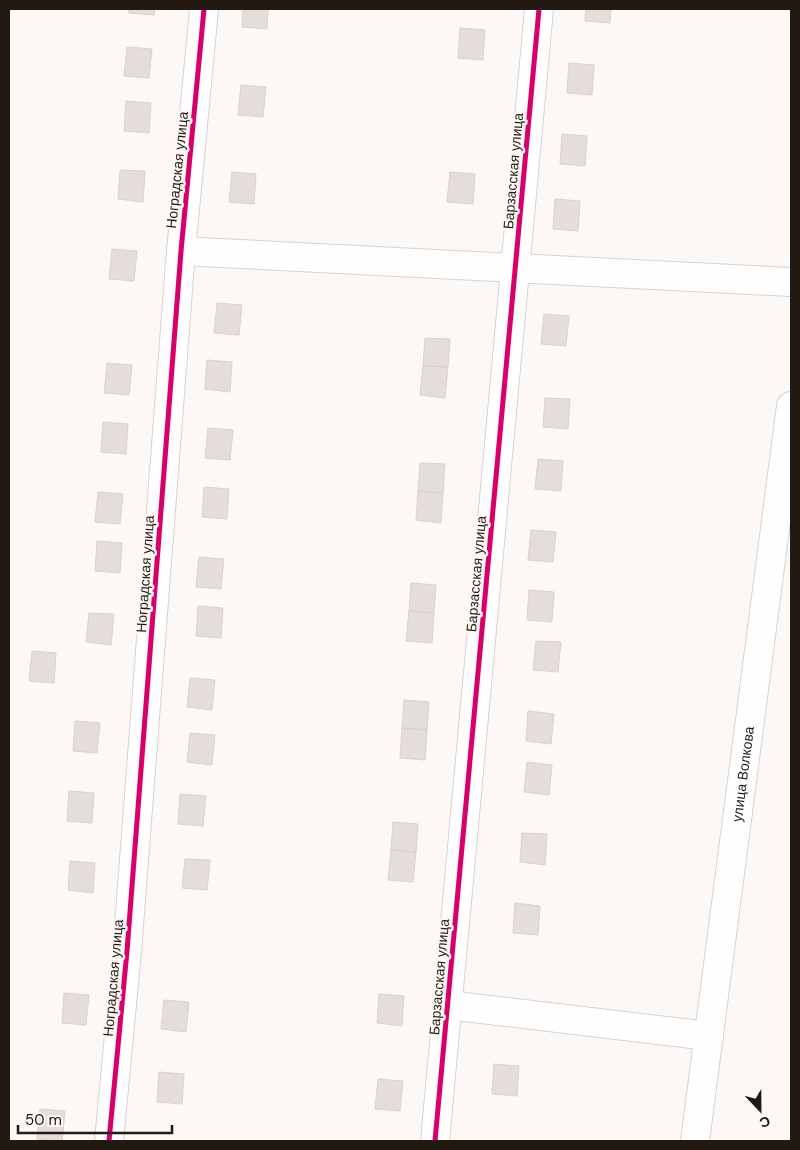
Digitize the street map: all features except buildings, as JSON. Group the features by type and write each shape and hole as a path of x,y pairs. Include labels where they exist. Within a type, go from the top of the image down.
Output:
{"street":[{"name":"Ноградская улица","path":"109,1141 127,951 181,251 204,9"},
{"name":"Барзасская улица","path":"436,1141 539,9"},
{"path":"181,251 791,282"},
{"name":"улица Волкова","path":"695,1141 791,406"},
{"path":"448,1005 709,1036"}],"cycle path":[{"path":"109,1141 127,951 181,251 204,9"},
{"path":"435,1141 539,9"}]}
